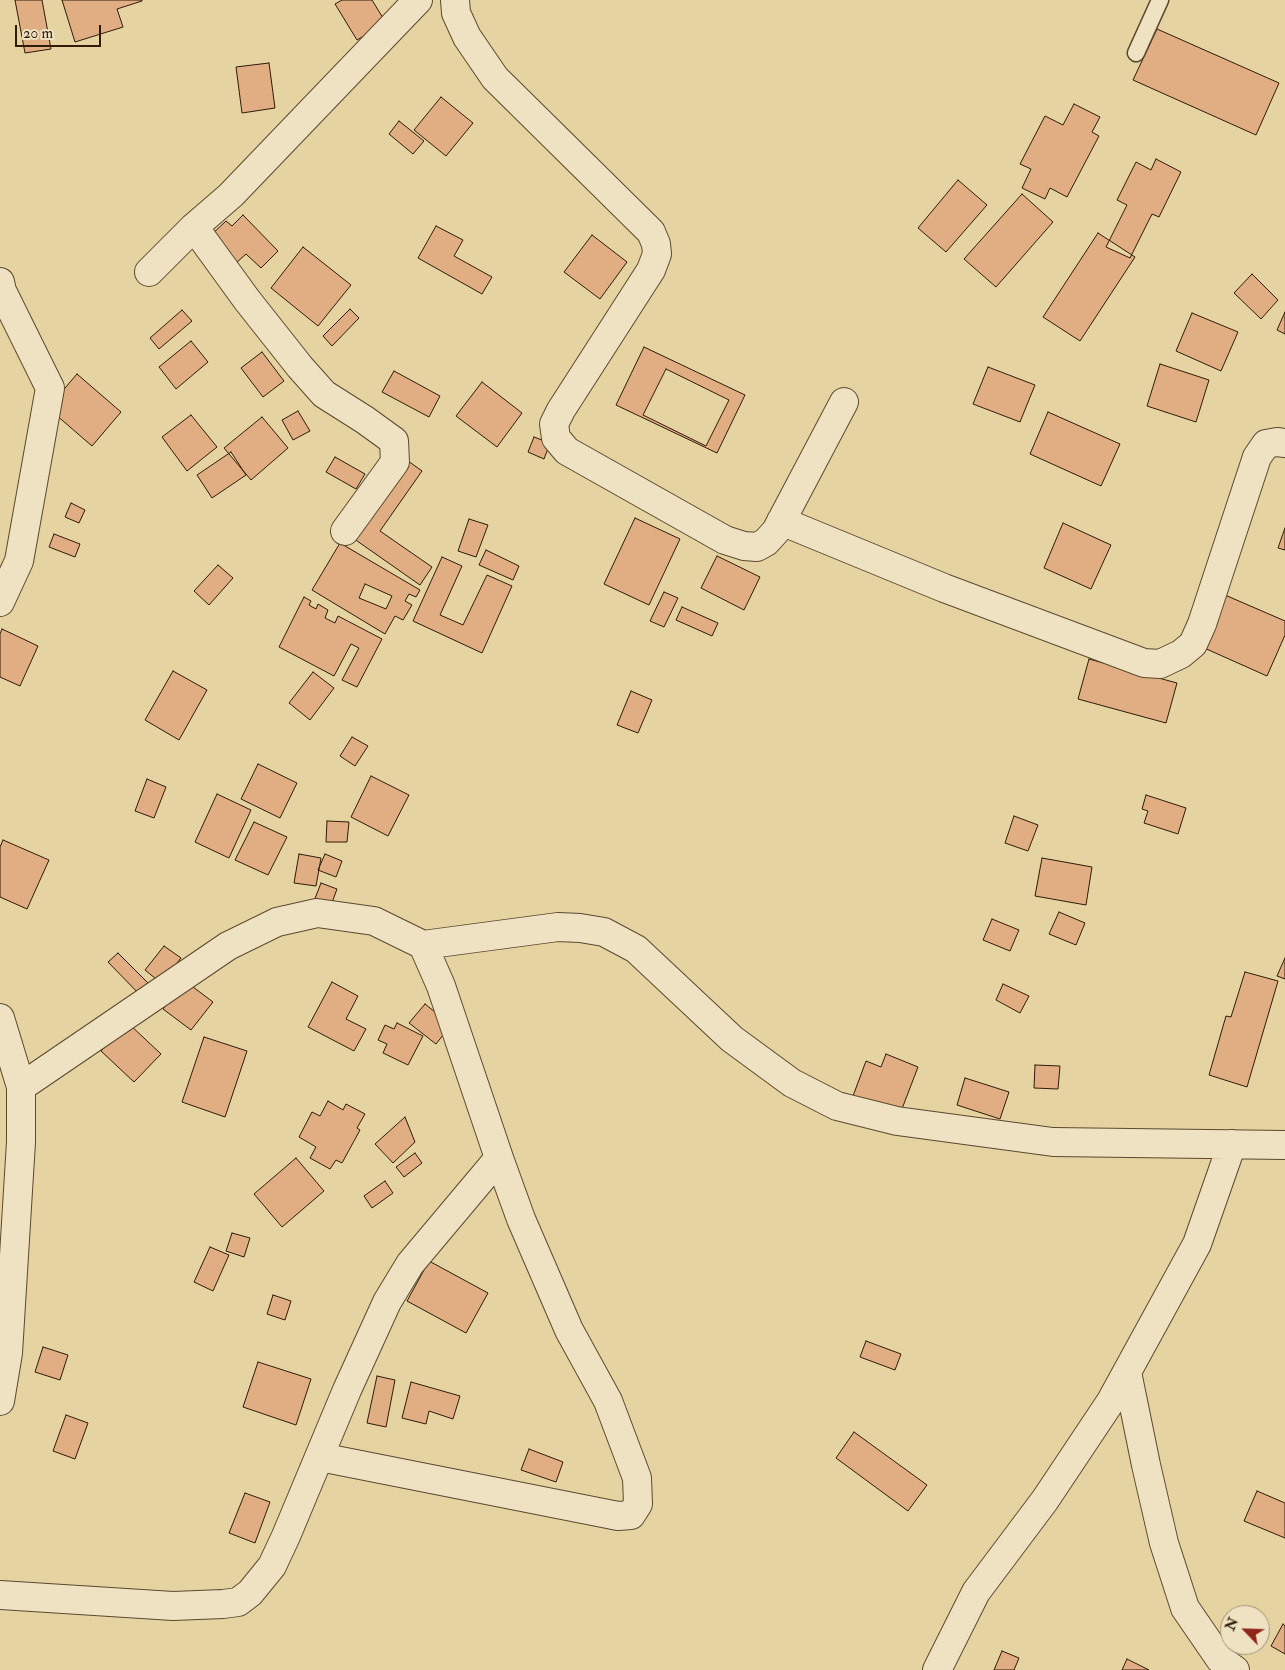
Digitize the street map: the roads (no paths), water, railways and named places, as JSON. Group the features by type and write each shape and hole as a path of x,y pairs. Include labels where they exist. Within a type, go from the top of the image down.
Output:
{"street":[{"path":"149,272 231,194 418,0"},
{"path":"455,0 456,13 467,37 495,78 652,232 656,244 657,254 651,270 557,417 554,424 556,438 567,451 725,540 744,546 757,547 766,542 776,531 844,402"},
{"path":"194,228 247,300 324,394 394,441 395,462 345,531"},
{"path":"0,282 2,291 50,388 19,560 0,602"},
{"path":"781,521 944,588 1144,663 1160,664 1181,654 1193,644 1202,624 1257,457 1266,444 1285,443"},
{"path":"22,1087 228,946 277,922 316,913 374,921 423,945 558,927 604,932 636,950 732,1039 792,1083 837,1106 897,1121 1053,1142 1285,1145"},
{"path":"320,1457 618,1516 631,1515 638,1504 637,1478 608,1402 569,1330 521,1219 441,986 423,945"},
{"path":"0,1018 22,1087 21,1142 9,1344 0,1400"},
{"path":"937,1670 976,1592 1045,1500 1111,1401 1197,1244 1232,1144"},
{"path":"0,1595 173,1606 238,1602 250,1593 272,1566 347,1390 387,1302 410,1264 499,1158"},
{"path":"1127,1372 1164,1543 1185,1608 1220,1659 1235,1670"}],"lane":[{"path":"1136,53 1160,0"}]}
